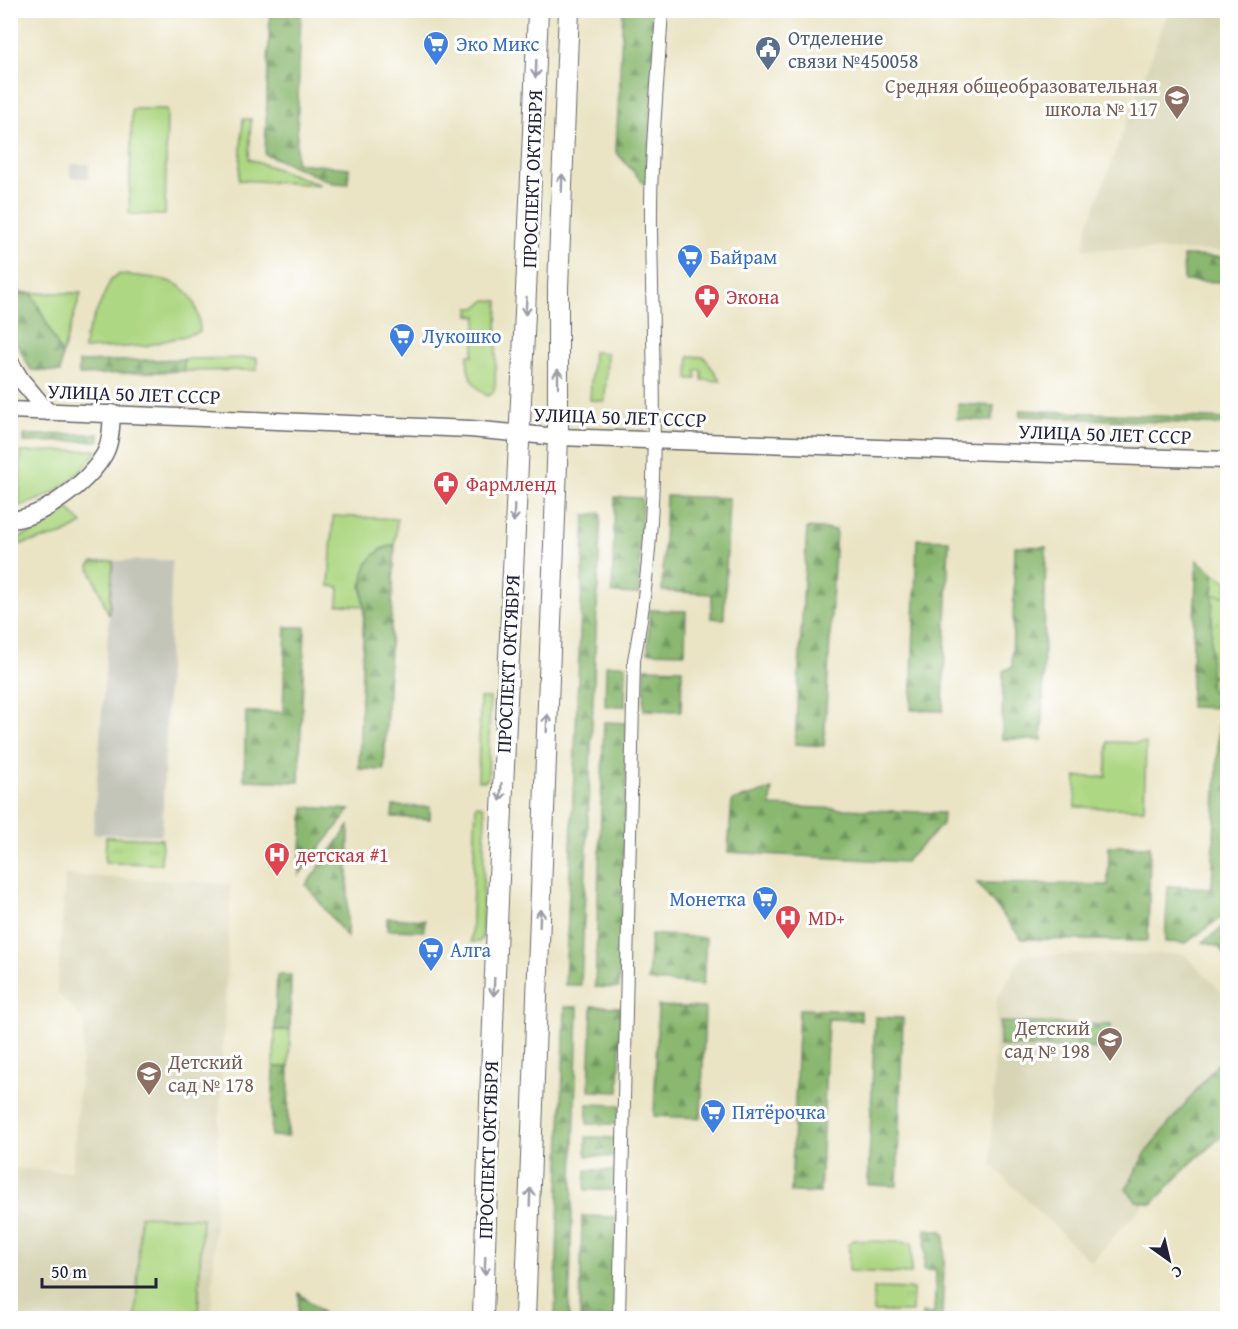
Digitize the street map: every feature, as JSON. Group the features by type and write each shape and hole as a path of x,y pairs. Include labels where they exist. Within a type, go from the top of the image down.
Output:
{"main road":[{"name":"ПРОСПЕКТ ОКТЯБРЯ","path":"483,1318 495,939 518,434 528,282 538,10"},
{"name":"ПРОСПЕКТ ОКТЯБРЯ","path":"525,1318 558,437 558,287 569,10"},
{"path":"10,362 21,380 48,412"},
{"name":"УЛИЦА 50 ЛЕТ СССР","path":"10,410 112,413 558,437 1227,460"},
{"path":"10,520 39,512 77,486 104,456 108,445 112,413"}],"street":[{"path":"619,1318 634,660 645,601 654,440 651,226 662,10"}],"shaded area":[{"name":"Средняя общеобразовательная школа № 117","path":"1169,10 1227,11 1227,251 1083,249 1088,225"},
{"path":"70,164 89,164 89,178 70,178"},
{"path":"172,560 162,835 93,834 113,561"},
{"name":"Детский сад № 178","path":"65,875 231,884 216,1183 212,1318 11,1318 10,1168 72,1172 85,1022 57,993"},
{"name":"Детский сад № 198","path":"1184,954 1227,997 1227,1113 1091,1262 991,1165 996,1000 1023,955"}],"green space":[{"path":"270,11 301,11 296,163 349,168 348,184 333,183 265,154"},
{"path":"623,11 656,11 648,188 616,152"},
{"path":"132,109 167,109 165,215 129,214"},
{"path":"243,119 251,119 249,159 321,185 239,180"},
{"path":"1183,256 1227,257 1227,282 1184,281"},
{"path":"120,274 165,280 176,284 193,300 198,314 200,332 145,346 84,349 85,338 111,279"},
{"path":"11,292 32,293 62,355 60,372 31,370 11,333"},
{"path":"32,293 81,293 62,355"},
{"path":"486,300 498,301 495,385 493,393 487,396 477,388 468,368 468,355 473,355 477,316 469,315 469,308 476,308"},
{"path":"593,352 607,353 605,401 590,400"},
{"path":"689,356 704,357 721,381 702,380 702,370 696,370 696,379 688,379"},
{"path":"257,358 257,370 184,371 184,359"},
{"path":"184,359 184,371 79,375 79,362"},
{"path":"958,404 994,406 992,421 957,419"},
{"path":"1020,410 1227,419 1227,425 1020,416"},
{"path":"99,434 99,441 24,442 24,435"},
{"path":"97,450 64,486 43,498 19,506 21,452"},
{"path":"11,452 15,452 12,505 10,505"},
{"path":"666,496 729,498 724,619 711,618 712,594 662,591"},
{"path":"615,497 642,498 639,594 612,593"},
{"path":"69,509 82,524 62,535 16,545 15,539 42,529"},
{"path":"601,513 581,985 565,985 585,515"},
{"path":"333,516 397,519 395,545 380,549 361,585 364,606 338,605 339,587 329,586"},
{"path":"807,528 836,530 824,746 795,744"},
{"path":"917,539 949,540 943,711 911,710"},
{"path":"395,545 384,770 359,769 364,576 366,567 376,554"},
{"path":"1015,546 1046,547 1042,740 1002,739 1003,671 1012,667"},
{"path":"1197,560 1214,573 1210,691 1227,692 1228,708 1190,707"},
{"path":"113,561 109,615 89,566 93,562"},
{"path":"1214,573 1227,582 1228,596 1213,595"},
{"path":"1213,595 1227,596 1227,676 1210,676"},
{"path":"649,610 686,611 685,653 648,652"},
{"path":"286,627 305,627 299,782 244,780 246,712 283,712"},
{"path":"606,665 626,665 625,706 605,706"},
{"path":"645,668 682,669 681,711 644,710"},
{"path":"1210,676 1227,676 1227,692 1210,691"},
{"path":"480,698 490,698 488,778 486,781 478,781"},
{"path":"1219,720 1228,720 1227,913 1186,943 1165,942 1168,886 1212,888"},
{"path":"604,722 628,723 619,988 595,987"},
{"path":"1108,742 1146,743 1144,809 1075,807 1076,777 1106,777"},
{"path":"772,789 771,806 943,813 942,825 905,862 728,852 732,801"},
{"path":"476,805 483,806 485,812 482,939 479,942 471,942"},
{"path":"393,806 430,807 430,819 392,817"},
{"path":"304,807 350,810 299,875"},
{"path":"349,826 347,937 306,885"},
{"path":"106,837 162,839 161,864 105,863"},
{"path":"1109,846 1150,846 1148,941 1022,939 977,883 1108,885"},
{"path":"387,918 425,920 424,931 387,930"},
{"path":"1227,924 1227,957 1219,947 1203,942"},
{"path":"651,934 706,938 703,985 648,981"},
{"path":"277,975 291,975 290,1030 275,1030"},
{"path":"592,1006 621,1007 619,1092 589,1091"},
{"path":"658,1006 705,1008 701,1118 654,1116"},
{"path":"565,1007 578,1007 569,1318 555,1318"},
{"path":"799,1009 861,1011 861,1020 828,1019 820,1193 791,1192"},
{"path":"875,1017 903,1018 897,1186 868,1185"},
{"path":"1000,1022 1111,1025 1110,1049 1000,1046"},
{"path":"275,1030 290,1030 289,1067 274,1067"},
{"path":"1227,1052 1227,1132 1192,1162 1152,1204 1136,1201 1126,1189 1147,1151"},
{"path":"274,1067 289,1067 288,1137 271,1136"},
{"path":"587,1104 620,1105 619,1124 587,1124"},
{"path":"586,1137 619,1138 619,1157 586,1156"},
{"path":"586,1170 618,1171 618,1190 585,1190"},
{"path":"140,1216 202,1218 198,1318 136,1318"},
{"path":"582,1216 616,1217 614,1318 580,1318"},
{"path":"926,1229 942,1231 945,1237 942,1318 922,1318 922,1313 934,1314 936,1271 924,1270"},
{"path":"853,1240 912,1243 911,1274 849,1271 849,1245"},
{"path":"874,1288 913,1289 912,1312 873,1312"},
{"path":"299,1293 323,1313 323,1318 298,1318"}],"place":[{"name":"Эко Микс","path":"436,67"},
{"name":"Отделение связи №450058","path":"768,72"},
{"name":"Средняя общеобразовательная школа № 117","path":"1177,121"},
{"name":"Байрам","path":"690,280"},
{"name":"Экона","path":"707,320"},
{"name":"Лукошко","path":"402,359"},
{"name":"Фармленд","path":"446,507"},
{"name":"детская #1","path":"277,878"},
{"name":"Монетка","path":"765,922"},
{"name":"MD+","path":"788,941"},
{"name":"Алга","path":"431,973"},
{"name":"Детский сад № 198","path":"1110,1063"},
{"name":"Детский сад № 178","path":"149,1097"},
{"name":"Пятёрочка","path":"713,1135"}]}
